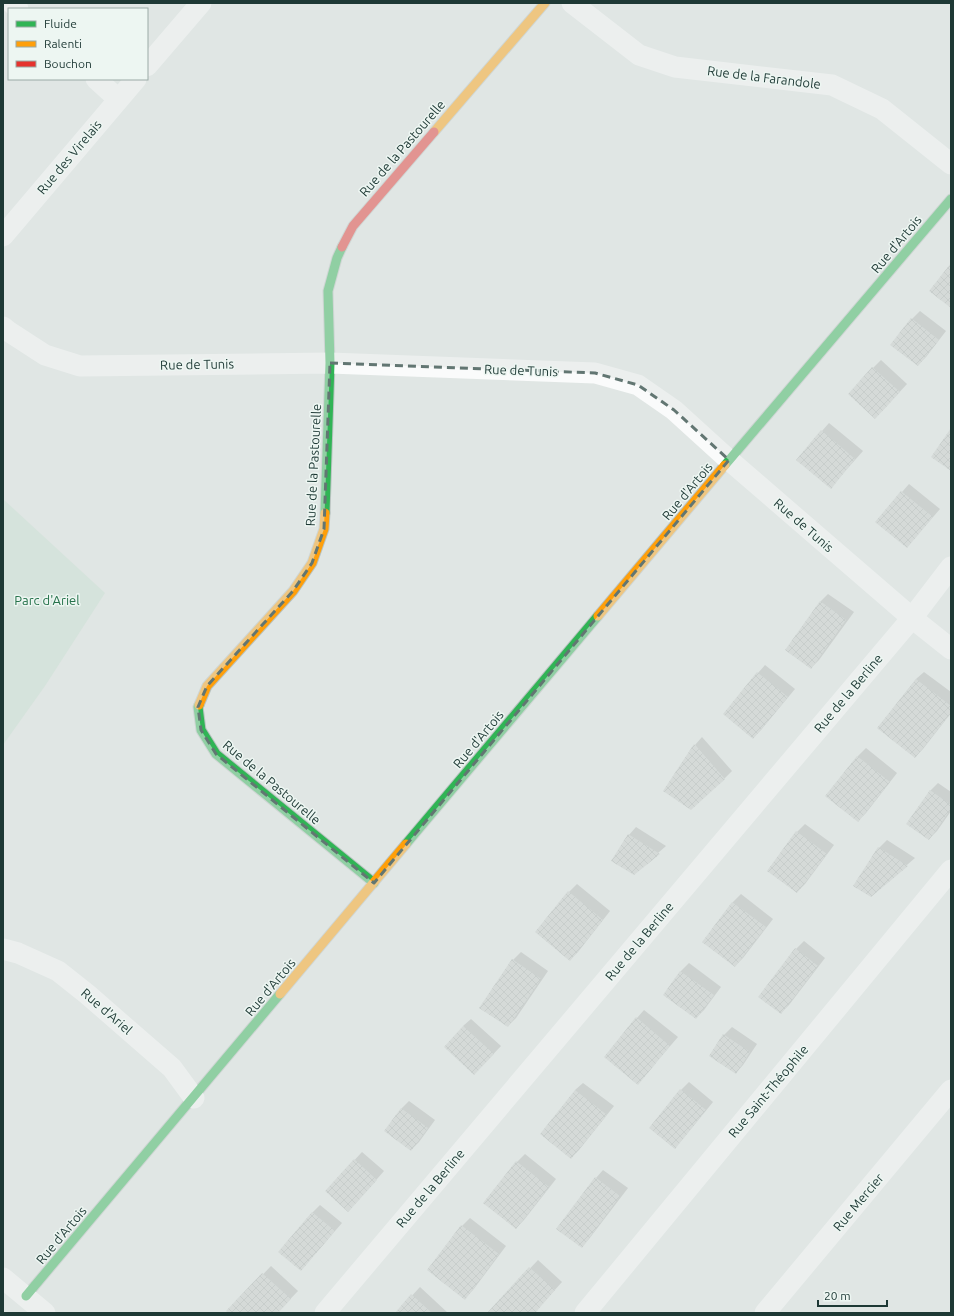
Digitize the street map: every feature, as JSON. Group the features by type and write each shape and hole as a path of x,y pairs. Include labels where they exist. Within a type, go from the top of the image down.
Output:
{"street":[{"path":"148,65 202,3"},
{"name":"Rue de la Pastourelle","path":"374,883 216,754 200,730 198,707 208,686 293,591 312,563 324,530 330,363 328,291 337,258 353,226 545,3"},
{"name":"Rue de la Farandole","path":"572,3 639,55 675,67 832,85 882,109 951,164"},
{"path":"97,80 118,99"},
{"name":"Rue des Virelais","path":"3,236 135,80"},
{"name":"Rue d'Artois","path":"26,1296 729,460 951,199"},
{"name":"Rue de Tunis","path":"3,327 8,332 45,355 80,366 330,363 595,373 638,385 674,410 729,460 912,618 951,649"},
{"name":"Rue de la Berline","path":"325,1313 912,618 951,567"},
{"name":"Rue Saint-Théophile","path":"585,1313 951,870"},
{"name":"Rue d'Ariel","path":"3,948 18,953 64,975 172,1068 194,1098"},
{"name":"Rue Mercier","path":"765,1313 951,1090"},
{"path":"3,1278 45,1313"}],"highlighted area":[{"path":"330,363 595,373 638,385 674,410 729,460 374,883 216,754 201,730 198,707 207,686 293,591 312,563 324,529"}],"green space":[{"name":"Parc d'Ariel","path":"3,499 105,593 45,686 3,745"}],"building":[{"path":"951,263 951,308 929,291"},
{"path":"911,318 939,340 918,366 890,345"},
{"path":"872,367 900,392 875,419 848,394"},
{"path":"951,428 951,471 931,457"},
{"path":"821,430 855,459 831,489 796,460"},
{"path":"901,491 933,517 907,548 875,522"},
{"path":"820,601 846,620 811,669 785,650"},
{"path":"757,672 788,697 753,739 723,714"},
{"path":"916,679 951,706 951,713 915,758 877,728"},
{"path":"694,744 725,779 691,810 663,791"},
{"path":"857,756 890,782 858,822 825,796"},
{"path":"930,790 951,805 951,809 929,840 906,824"},
{"path":"796,831 827,854 797,893 767,871"},
{"path":"628,834 660,854 634,875 611,861"},
{"path":"878,847 908,866 871,897 853,886"},
{"path":"568,891 603,920 570,961 535,932"},
{"path":"732,902 766,927 735,967 702,942"},
{"path":"795,948 818,966 781,1014 758,997"},
{"path":"512,959 541,979 508,1027 479,1008"},
{"path":"680,971 714,995 696,1019 663,995"},
{"path":"636,1017 670,1046 638,1085 604,1057"},
{"path":"463,1026 494,1054 474,1075 444,1047"},
{"path":"723,1034 750,1052 736,1074 709,1056"},
{"path":"680,1089 706,1110 675,1149 649,1128"},
{"path":"575,1090 607,1115 571,1159 540,1134"},
{"path":"401,1108 428,1128 411,1151 384,1131"},
{"path":"354,1159 377,1180 348,1212 325,1191"},
{"path":"516,1161 549,1187 516,1229 483,1203"},
{"path":"595,1177 620,1196 582,1248 556,1229"},
{"path":"312,1212 335,1231 301,1271 278,1252"},
{"path":"461,1225 499,1254 465,1300 427,1270"},
{"path":"529,1267 555,1290 535,1313 487,1313"},
{"path":"262,1273 291,1299 278,1313 228,1313 226,1311"},
{"path":"411,1294 432,1313 395,1313"}],"traffic: fast":[{"path":"725,465 951,199"},
{"path":"325,513 330,363 328,291 337,258 342,247"},
{"path":"406,844 598,616"},
{"path":"199,705 201,730 216,754 374,883"},
{"path":"26,1296 280,994"}],"traffic: slow":[{"path":"434,132 545,3"},
{"path":"598,616 725,465"},
{"path":"199,705 207,686 293,591 312,563 324,529 325,513"},
{"path":"280,994 406,844"}],"traffic: jam":[{"path":"342,247 353,226 434,132"}]}
